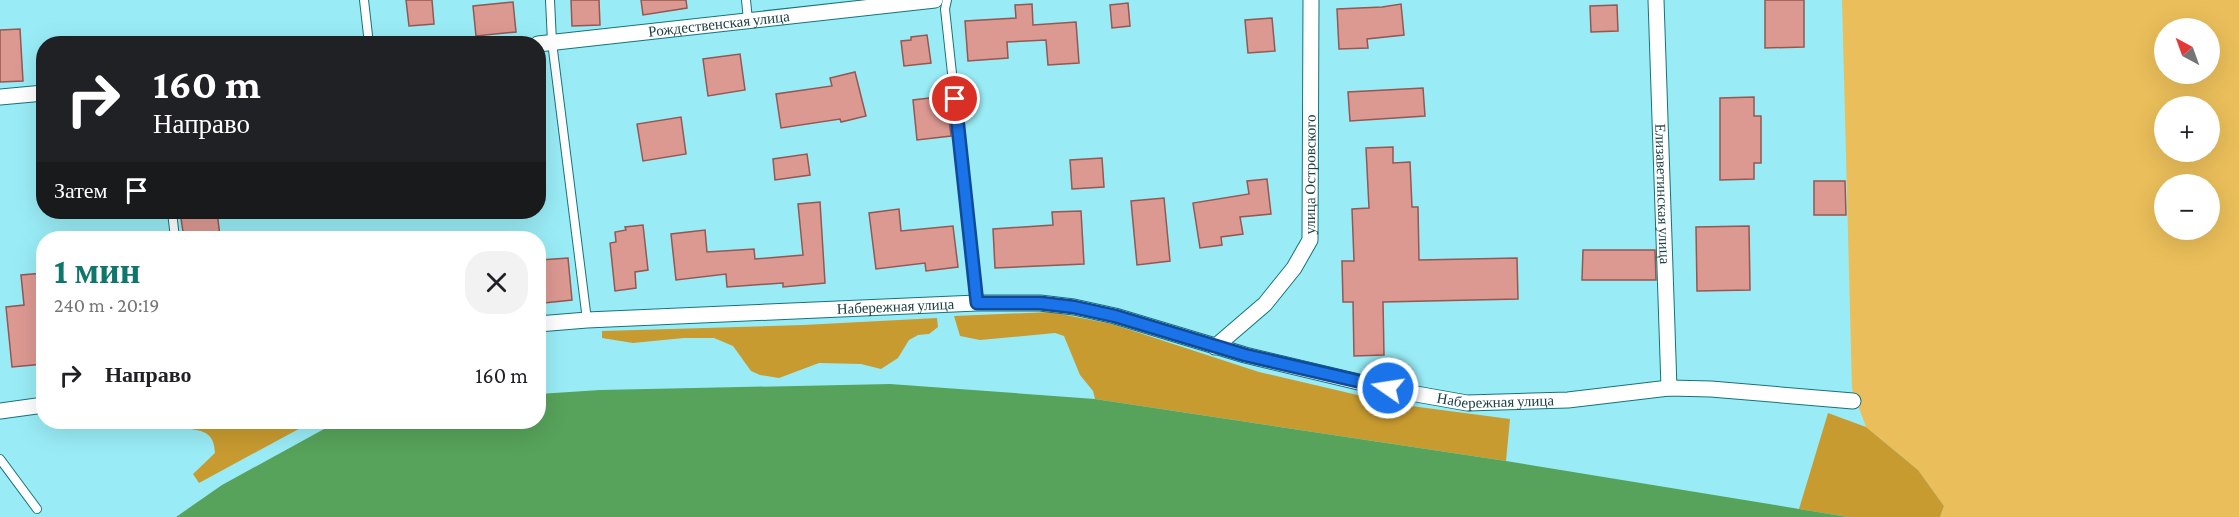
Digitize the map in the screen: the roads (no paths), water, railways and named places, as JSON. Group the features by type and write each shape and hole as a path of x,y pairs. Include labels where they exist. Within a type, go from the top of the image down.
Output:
{"street":[{"name":"Рождественская улица","path":"546,43 935,0"},
{"name":"улица Островского","path":"1215,347 1266,303 1294,268 1310,240 1311,0"},
{"name":"Елизаветинская улица","path":"1656,0 1668,388"},
{"path":"0,97 36,94"},
{"name":"Набережная улица","path":"546,323 977,303 1040,303 1074,307 1115,316 1215,347 1388,388 1467,403 1568,400 1668,388 1853,400"},
{"path":"0,411 36,406"}],"lane":[{"path":"364,0 368,36"},
{"path":"546,36 550,0"},
{"path":"746,0 748,20"},
{"path":"947,0 945,9 977,303"},
{"path":"546,50 587,320"},
{"path":"0,459 37,509"}]}
